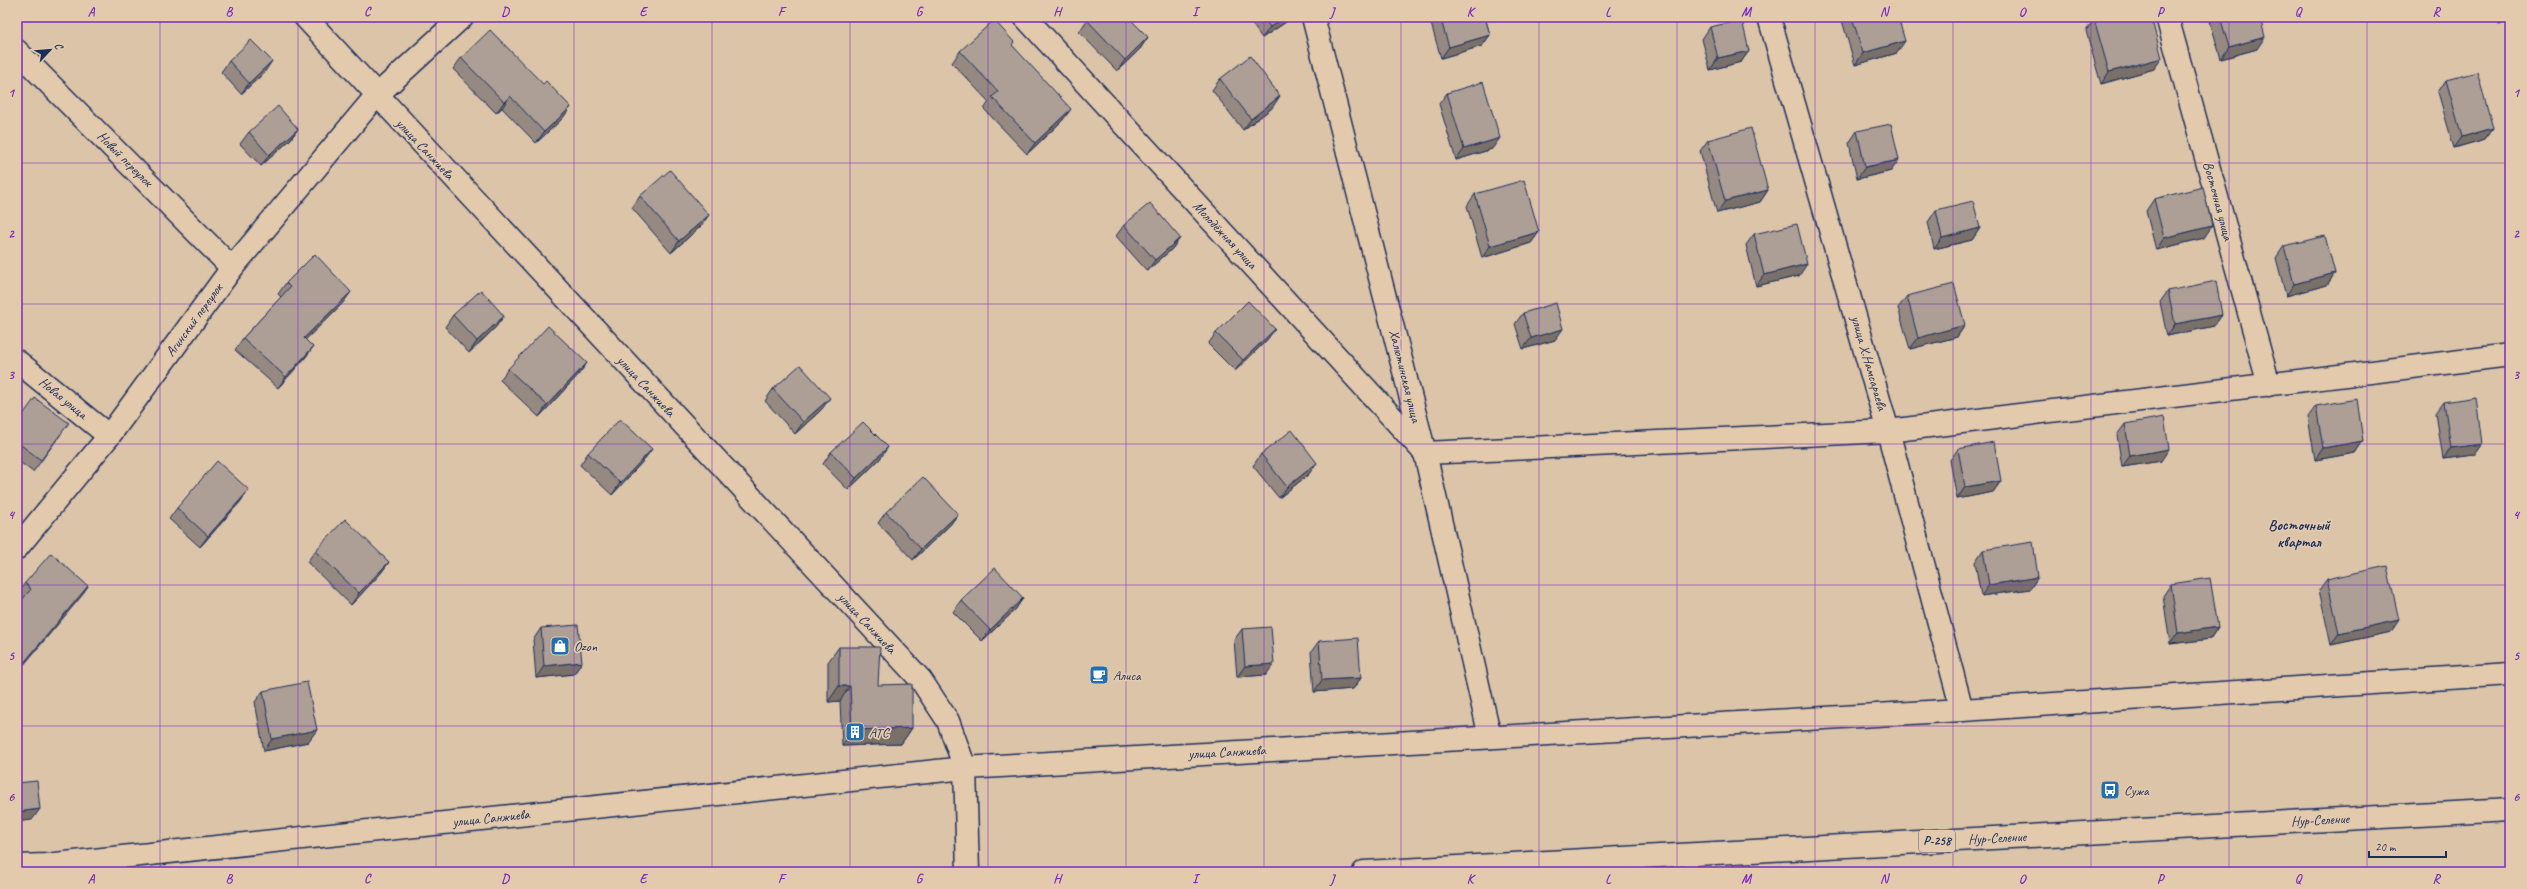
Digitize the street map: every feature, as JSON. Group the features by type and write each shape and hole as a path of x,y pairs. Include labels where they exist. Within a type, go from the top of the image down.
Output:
{"main road":[{"name":"улица Санжиева","path":"305,17 376,96 921,680 948,721 965,768 968,872"},
{"name":"Агинский переулок","path":"17,548 109,436 232,268 376,96 462,17"},
{"name":"Молодёжная улица","path":"1025,17 1425,453"},
{"name":"Халютинская улица","path":"1313,17 1425,453 1490,737"},
{"name":"улица Х.Намсараева","path":"1769,17 1888,431 1962,710"},
{"name":"Восточная улица","path":"2167,17 2269,385"},
{"name":"Новый переулок","path":"17,51 232,268"},
{"path":"1425,453 1888,431 2510,355"},
{"name":"Новая улица","path":"17,361 109,436"},
{"name":"улица Санжиева","path":"17,866 46,865 965,768 1962,710 2510,674"},
{"name":"Нур-Селение","path":"1364,872 2510,810"}],"building":[{"path":"1091,17 1128,17 1148,37 1125,60 1087,20"},
{"path":"1263,17 1285,17 1270,27"},
{"path":"1440,17 1485,17 1490,35 1449,47"},
{"path":"1852,17 1898,17 1905,41 1863,53"},
{"path":"2102,17 2151,17 2162,58 2109,72 2094,19"},
{"path":"2220,17 2260,17 2265,37 2229,47"},
{"path":"994,20 1014,42 1012,45 1071,109 1035,143 992,97 998,92 960,51"},
{"path":"1742,20 1749,51 1718,58 1710,27"},
{"path":"490,30 543,84 546,81 571,107 544,132 510,96 504,102 461,58"},
{"path":"251,40 272,61 249,83 229,61"},
{"path":"1250,56 1280,96 1251,119 1220,79"},
{"path":"2477,72 2493,128 2462,137 2446,80"},
{"path":"1483,82 1500,138 1464,149 1447,93"},
{"path":"278,106 298,129 269,155 249,132"},
{"path":"1891,124 1899,160 1865,167 1857,131"},
{"path":"1751,128 1768,190 1725,201 1708,140"},
{"path":"670,170 709,215 679,241 640,196"},
{"path":"1524,180 1539,232 1490,246 1475,194"},
{"path":"2203,187 2212,226 2164,238 2154,199"},
{"path":"1973,201 1980,228 1942,238 1936,210"},
{"path":"1150,203 1180,238 1155,260 1124,225"},
{"path":"1797,224 1807,264 1764,275 1754,234"},
{"path":"2325,236 2335,273 2294,284 2284,246"},
{"path":"315,254 351,292 304,338 313,347 286,377 243,338 290,287 286,283"},
{"path":"2216,281 2222,315 2175,324 2168,291"},
{"path":"1954,284 1965,325 1918,338 1907,296"},
{"path":"481,290 504,316 477,341 453,315"},
{"path":"1248,301 1275,329 1243,360 1216,333"},
{"path":"1556,303 1563,329 1531,338 1523,313"},
{"path":"548,326 587,363 547,405 508,369"},
{"path":"800,365 830,398 803,422 773,389"},
{"path":"2476,397 2482,444 2451,448 2444,402"},
{"path":"35,398 69,423 41,460 17,442 17,423"},
{"path":"2357,399 2363,441 2323,448 2316,406"},
{"path":"2164,417 2169,449 2130,456 2125,424"},
{"path":"620,419 652,449 620,483 588,453"},
{"path":"863,422 888,447 856,478 831,452"},
{"path":"1292,430 1317,463 1287,487 1261,454"},
{"path":"1994,442 2001,481 1965,487 1958,449"},
{"path":"217,461 249,490 208,536 177,508"},
{"path":"923,477 958,514 921,549 886,512"},
{"path":"345,519 389,562 359,593 315,551"},
{"path":"2033,542 2038,577 1989,585 1983,550"},
{"path":"51,553 88,586 17,671 17,606 31,589 25,583"},
{"path":"2387,566 2399,620 2339,633 2327,579"},
{"path":"995,568 1023,598 990,630 961,600"},
{"path":"2210,578 2218,627 2178,633 2171,584"},
{"path":"578,625 582,662 544,666 541,628"},
{"path":"1271,627 1274,664 1245,666 1242,629"},
{"path":"1358,638 1361,678 1322,680 1319,641"},
{"path":"839,647 880,647 878,685 912,684 912,728 852,730 850,686 839,686"},
{"path":"307,682 317,730 272,739 263,691"},
{"path":"37,781 40,809 17,812 17,783"}],"place":[{"name":"Ozon","path":"560,646"},
{"name":"Алиса","path":"1099,675"},
{"name":"АТС","path":"855,732"},
{"name":"Сужа","path":"2110,790"}],"district":[{"name":"Восточный квартал","path":"2299,534"}]}
